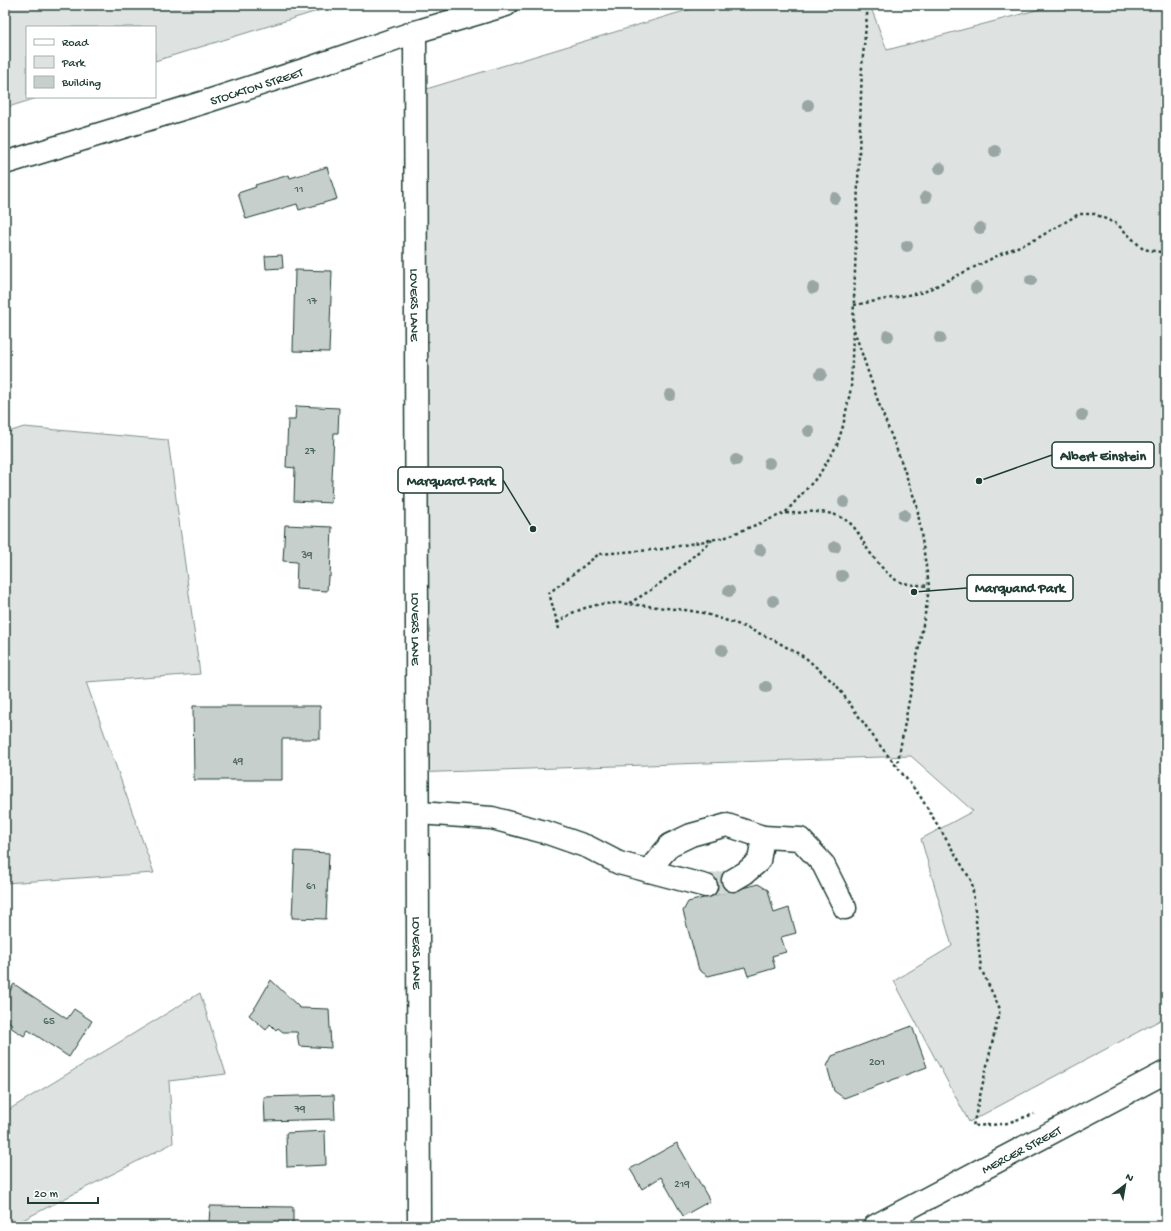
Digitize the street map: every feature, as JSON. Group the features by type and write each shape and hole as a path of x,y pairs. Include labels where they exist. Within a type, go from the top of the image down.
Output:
{"main road":[{"name":"STOCKTON STREET","path":"5,163 245,89 415,32 506,5"},
{"name":"LOVERS LANE","path":"415,32 419,1226"},
{"path":"418,813 492,818 548,833 581,844 619,863 706,886"},
{"path":"648,871 670,845 691,835 727,825 763,837 800,839 823,864 845,908"},
{"path":"733,880 759,861 763,837"},
{"name":"MERCER STREET","path":"875,1226 1166,1072"}],"path":[{"path":"559,629 549,593 599,554 663,549 713,540 726,537 785,513 819,475 837,445 843,426 851,388 862,66 868,5"},
{"path":"854,305 924,292 1001,254 1036,239 1079,214 1095,214 1117,224 1143,249 1166,253"},
{"path":"853,328 879,404 917,506 929,586 897,767"},
{"path":"785,513 793,514 817,512 832,514 846,520 857,531 868,550 882,567 896,580 910,585 929,586"},
{"path":"628,604 657,586 713,540"},
{"path":"557,622 572,613 600,604 618,603 704,613 740,625 772,639 806,658 837,686 920,796 972,882 981,969 1000,1009 973,1126 1004,1124 1037,1113"}],"green space":[{"path":"5,5 337,5 156,61 156,26 26,26 26,98 37,98 5,108"},
{"path":"704,5 870,5 887,50 1055,5 1166,5 1166,1017 969,1122 894,981 952,946 921,839 973,811 911,756 411,773 413,93"},
{"path":"24,427 168,440 200,674 86,682 154,873 5,883 5,433"},
{"path":"200,993 226,1074 169,1081 173,1143 11,1226 5,1226 5,1112"}],"building":[{"path":"327,167 337,199 299,210 297,204 246,219 238,193 256,187 255,185 289,175 290,178"},
{"path":"282,255 283,268 266,269 265,256"},
{"path":"295,270 332,271 329,352 293,351"},
{"path":"296,406 339,408 338,433 334,433 331,503 294,501 295,468 286,467 288,420 295,420"},
{"path":"285,525 332,527 330,577 328,577 327,591 296,589 297,562 283,561"},
{"path":"193,706 320,706 320,739 282,739 282,780 194,780"},
{"path":"295,851 329,853 326,919 292,918"},
{"path":"758,884 768,890 774,913 789,908 796,933 781,937 786,952 772,956 775,968 748,976 745,967 708,976 699,970 683,911 688,902"},
{"path":"271,980 300,1008 329,1009 331,1048 299,1046 297,1032 283,1032 278,1028 276,1030 270,1024 266,1030 249,1015"},
{"path":"14,984 67,1019 74,1009 92,1021 69,1057 28,1030 24,1036 10,1027 12,1024 5,1019 5,999"},
{"path":"912,1026 927,1067 844,1098 834,1091 827,1066 832,1056"},
{"path":"334,1095 335,1119 265,1121 264,1097"},
{"path":"325,1131 326,1165 287,1167 286,1133"},
{"path":"677,1143 710,1201 683,1216 661,1177 642,1189 630,1169"},
{"path":"210,1206 293,1207 293,1226 192,1226 192,1223 209,1223"}],"tunnel":[{"path":"706,886 733,880"}],"place":[{"name":"Albert Einstein","path":"979,481"},
{"name":"Marquard Park","path":"533,529"},
{"name":"Marquand Park","path":"914,592"}]}
